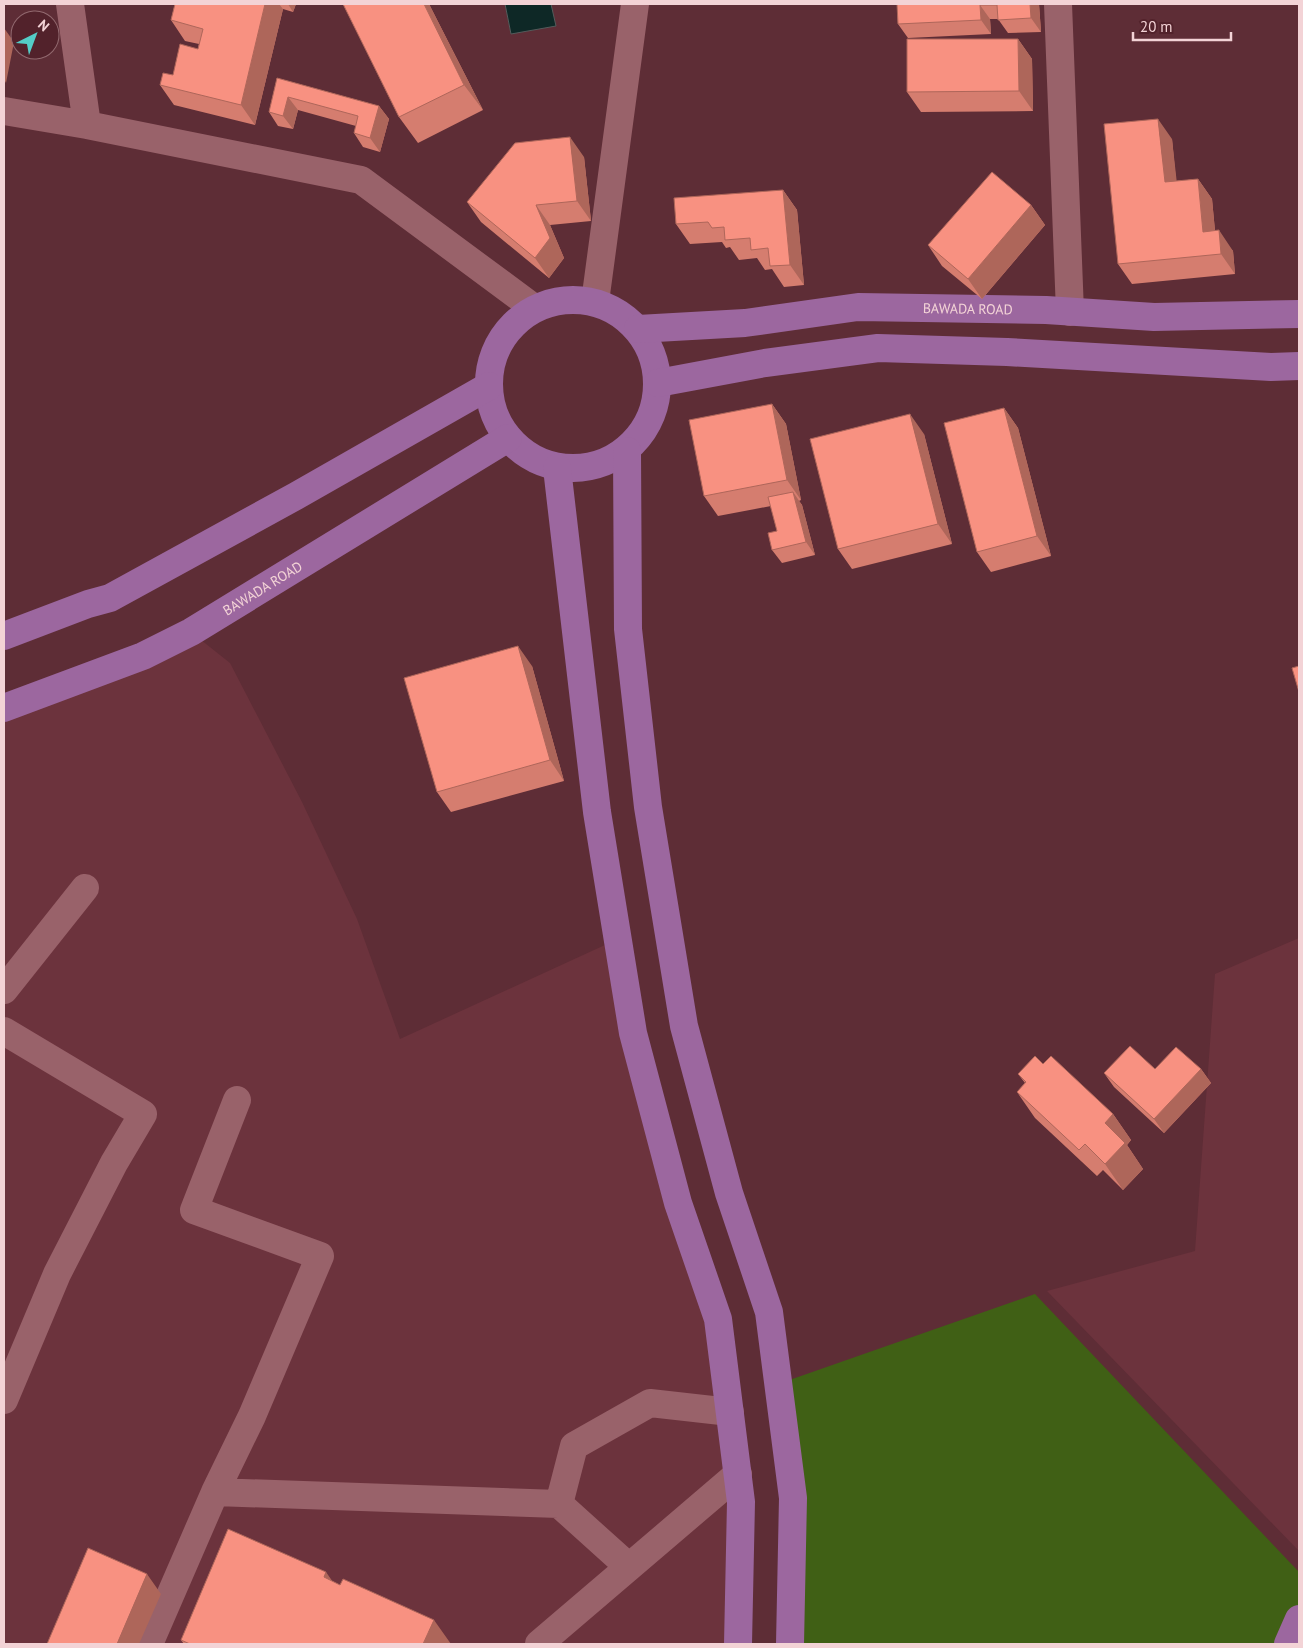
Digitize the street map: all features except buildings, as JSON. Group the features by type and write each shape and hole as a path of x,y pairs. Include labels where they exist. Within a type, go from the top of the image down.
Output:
{"main road":[{"path":"564,300 595,302 611,308 626,317 638,329 658,383 658,400 649,425 627,451 594,467 557,468 536,460 517,448 508,438 494,414 488,386 491,363 500,341 515,322 534,308 564,300"},
{"name":"BAWADA ROAD","path":"638,329 745,323 858,307 964,308 1151,316 1154,318 1299,314"},
{"path":"658,383 765,364 878,348 1007,352 1271,367 1299,366"},
{"path":"4,636 88,604 110,598 296,496 488,386"},
{"name":"BAWADA ROAD","path":"4,708 143,656 191,632 508,438"},
{"path":"627,451 628,628 648,807 684,1026 729,1194 769,1312 793,1498 790,1644"},
{"path":"557,468 597,812 633,1033 678,1203 718,1319 742,1506 738,1644"},
{"path":"1288,1644 1299,1619"}],"street":[{"path":"70,4 87,125"},
{"path":"595,302 635,4"},
{"path":"1058,4 1070,312"},
{"path":"4,111 87,125 361,180 534,308"},
{"path":"4,990 86,888"},
{"path":"4,1031 144,1114 114,1163 57,1274 4,1400"},
{"path":"149,1644 215,1492 252,1416 320,1256 194,1210 237,1100"},
{"path":"559,1504 574,1446 650,1402 730,1412"},
{"path":"539,1644 738,1474"},
{"path":"215,1492 559,1504 629,1567"}],"shaded area":[{"path":"191,632 230,663 302,802 357,919 400,1039 618,939 718,1319 738,1644 4,1644 4,708"},
{"path":"1299,938 1299,1551 1047,1291 1195,1251 1215,974"}],"green space":[{"path":"1035,1294 1299,1572 1299,1619 1289,1644 790,1644 778,1384"}],"water":[{"path":"505,4 551,4 556,26 511,34"}]}
